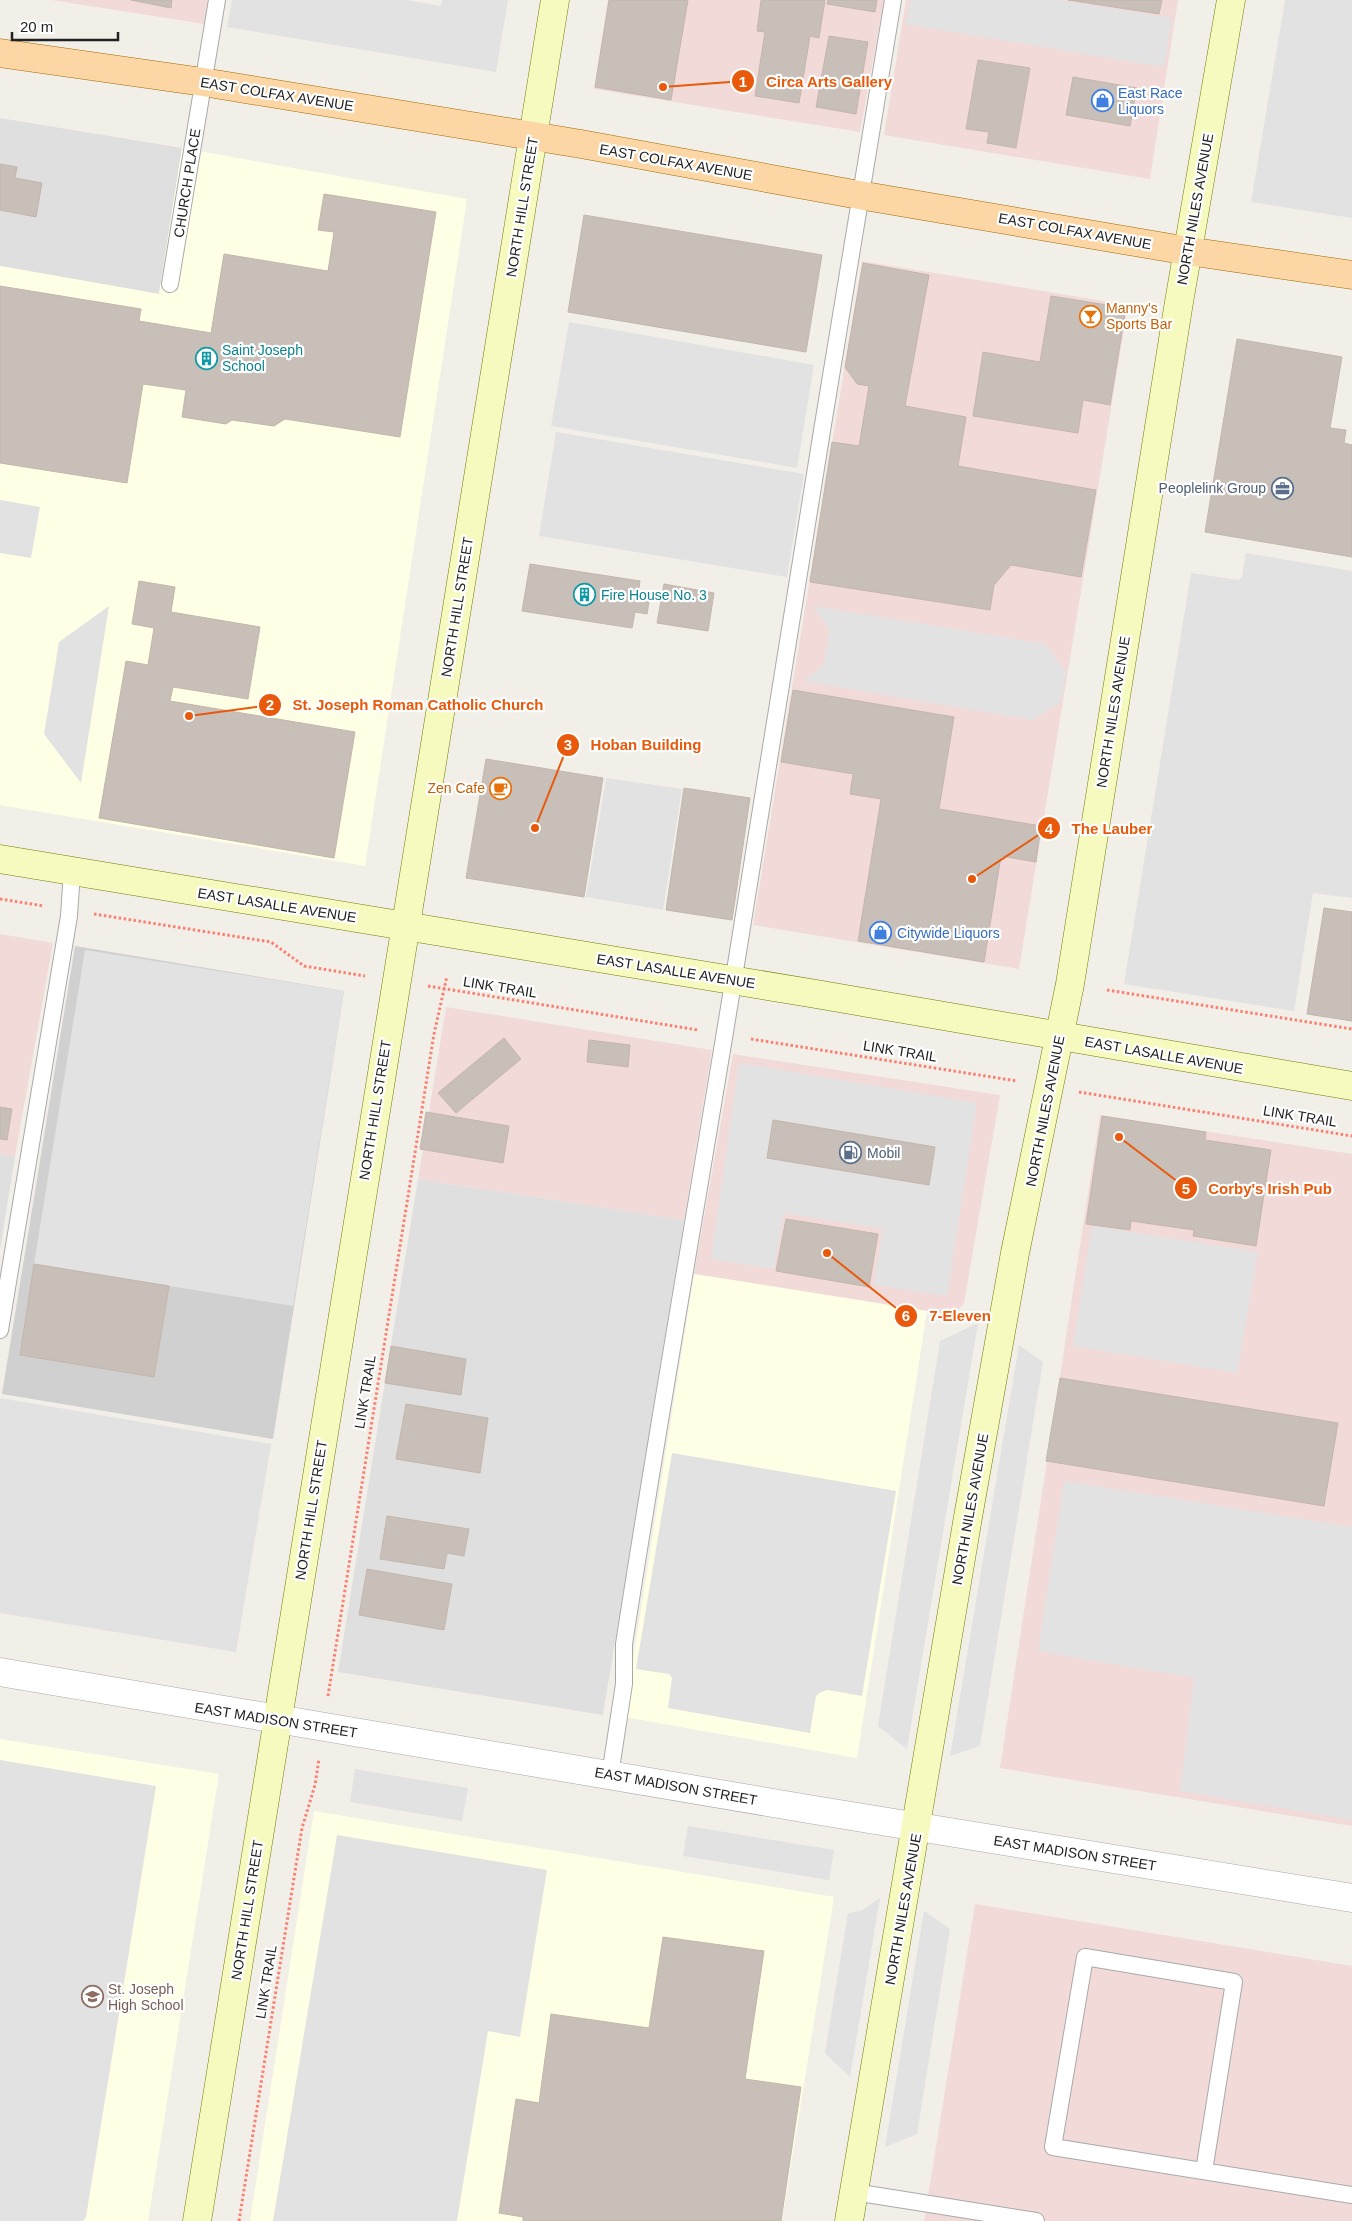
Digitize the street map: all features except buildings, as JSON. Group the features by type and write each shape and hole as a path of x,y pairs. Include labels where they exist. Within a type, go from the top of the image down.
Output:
{"main road":[{"name":"EAST COLFAX AVENUE","path":"0,52 203,82 534,136 859,195 1188,251 1352,275"}],"street":[{"name":"NORTH HILL STREET","path":"197,2221 556,0"},
{"name":"NORTH NILES AVENUE","path":"849,2221 917,1828 968,1517 1015,1253 1060,1037 1188,251 1231,0"},
{"name":"EAST LASALLE AVENUE","path":"0,859 734,980 1352,1086"},
{"name":"EAST MADISON STREET","path":"0,1672 278,1721 610,1775 917,1828 1352,1898"}],"lane":[{"name":"CHURCH PLACE","path":"170,284 217,0"},
{"path":"610,1775 624,1684 624,1644 662,1401 734,980 859,195 893,0"},
{"path":"0,1330 5,1272 69,910 72,871"},
{"path":"1204,2172 1234,1982 1085,1957 1053,2147 1204,2172 1352,2195"},
{"path":"854,2192 1036,2221"}],"path":[{"path":"0,899 271,942 304,966 363,976"},
{"name":"LINK TRAIL","path":"327,1701 434,1034 447,976"},
{"name":"LINK TRAIL","path":"436,988 1352,1136"},
{"path":"1107,990 1352,1029"},
{"name":"LINK TRAIL","path":"239,2221 302,1828 315,1785 319,1758"}],"shaded area":[{"path":"52,0 208,0 204,24"},
{"path":"232,0 407,0 441,6 442,0 508,0 496,72 227,27"},
{"path":"608,0 884,0 860,132 594,89"},
{"path":"906,0 1178,0 1150,179 884,135"},
{"path":"910,0 1060,0 1172,18 1164,67 906,24"},
{"path":"1285,0 1352,0 1352,218 1251,202"},
{"path":"0,118 182,148 159,294 0,266"},
{"path":"182,148 467,199 365,866 0,805 0,266 159,294"},
{"path":"862,261 1128,305 1019,969 753,925"},
{"path":"569,322 814,365 797,468 551,426"},
{"path":"556,432 804,474 787,577 539,536"},
{"path":"0,500 40,507 31,558 0,553"},
{"path":"1246,553 1352,571 1352,898 1313,893 1294,1011 1124,984 1191,573 1239,580 1242,577"},
{"path":"109,606 81,783 44,734 59,642"},
{"path":"813,606 1045,644 1066,672 1061,702 1033,720 803,681 824,665 830,630"},
{"path":"606,778 682,789 663,910 586,897"},
{"path":"0,934 53,943 15,1156 0,1154"},
{"path":"75,946 344,991 273,1439 2,1394"},
{"path":"85,950 344,991 293,1306 34,1264"},
{"path":"446,1007 712,1050 684,1220 418,1179"},
{"path":"733,1054 1000,1095 964,1303 954,1315 694,1274"},
{"path":"739,1063 977,1103 947,1296 874,1285 883,1229 784,1213 774,1269 711,1259","holes":["773,1120 935,1147 929,1184 880,1176"]},
{"path":"1100,1115 1352,1154 1352,1826 1000,1768"},
{"path":"0,1154 15,1156 0,1250"},
{"path":"418,1179 684,1220 603,1715 338,1672"},
{"path":"1092,1226 1258,1252 1237,1373 1073,1346"},
{"path":"694,1274 927,1311 857,1758 624,1717"},
{"path":"978,1323 907,1749 878,1726 940,1341"},
{"path":"1019,1345 1043,1362 980,1746 950,1756"},
{"path":"0,1398 271,1444 236,1652 0,1613"},
{"path":"672,1453 896,1491 862,1696 828,1690 821,1692 816,1696 810,1733 668,1708 672,1678 669,1674 636,1669"},
{"path":"1064,1481 1352,1527 1352,1820 1180,1791 1194,1678 1038,1651"},
{"name":"St. Joseph High School","path":"0,1739 219,1774 148,2221 0,2221"},
{"name":"St. Joseph High School","path":"0,1760 156,1786 86,2217 83,2221 0,2221"},
{"path":"355,1769 468,1788 462,1821 350,1802"},
{"path":"314,1811 834,1897 782,2221 250,2221"},
{"path":"688,1826 834,1850 829,1880 683,1856"},
{"path":"337,1835 547,1870 520,2037 488,2031 457,2221 273,2221"},
{"path":"880,1898 850,2077 825,2053 848,1913 861,1911"},
{"path":"975,1904 1352,1966 1352,2221 924,2221"},
{"path":"924,1911 950,1929 917,2134 885,2147"}],"place":[{"name":"Circa Arts Gallery","path":"663,87"},
{"name":"East Race Liquors","path":"1102,101"},
{"name":"Manny's Sports Bar","path":"1090,316"},
{"name":"Saint Joseph School","path":"206,358"},
{"name":"Peoplelink Group","path":"1282,488"},
{"name":"Fire House No. 3","path":"585,595"},
{"name":"St. Joseph Roman Catholic Church","path":"189,716"},
{"name":"Zen Cafe","path":"501,788"},
{"name":"Hoban Building","path":"535,828"},
{"name":"The Lauber","path":"972,879"},
{"name":"Citywide Liquors","path":"881,933"},
{"name":"Corby's Irish Pub","path":"1119,1137"},
{"name":"Mobil","path":"851,1153"},
{"name":"7-Eleven","path":"827,1253"},
{"name":"St. Joseph High School","path":"92,1997"}]}
